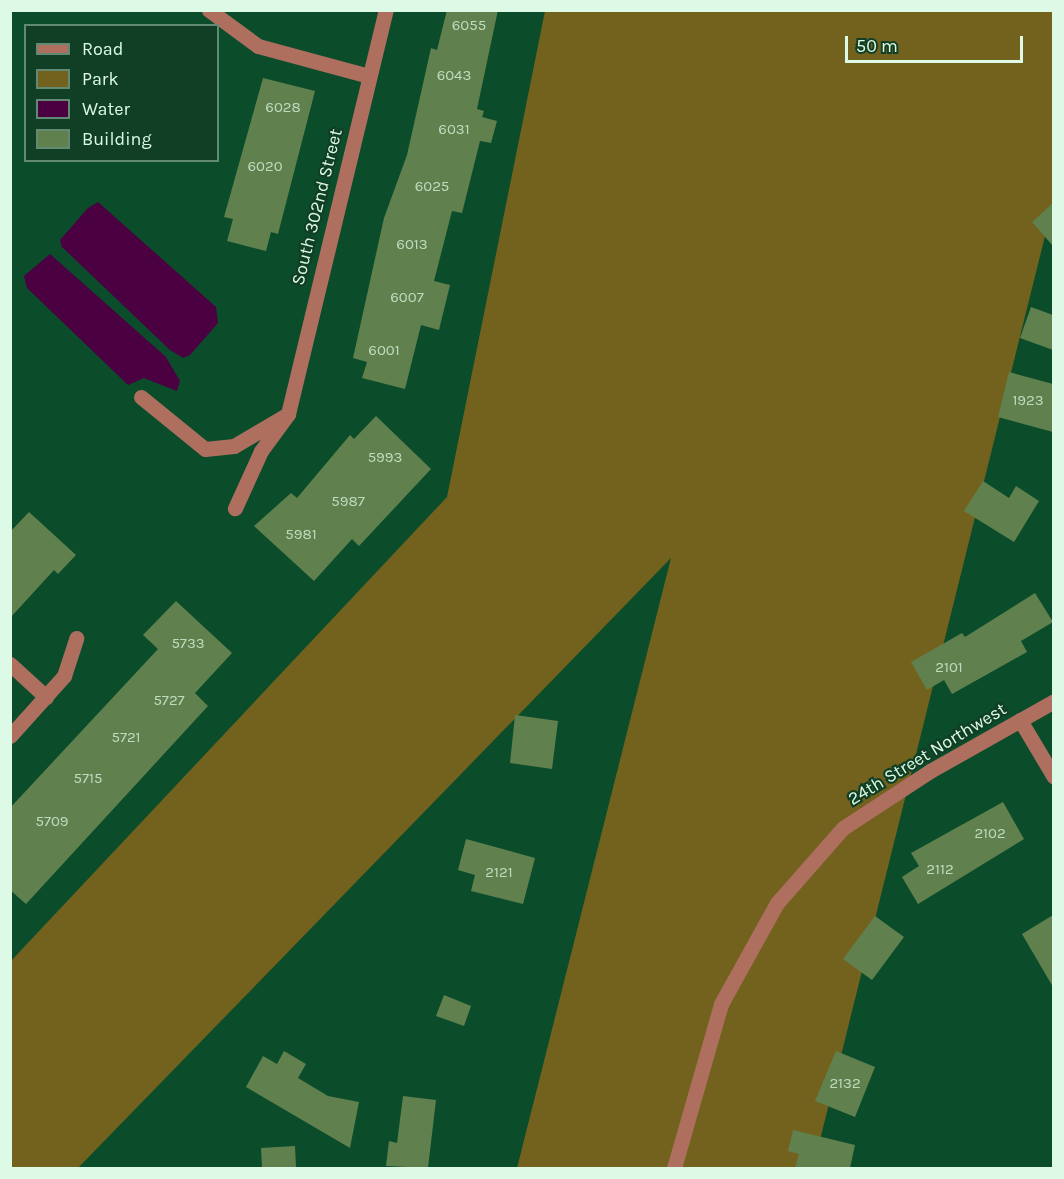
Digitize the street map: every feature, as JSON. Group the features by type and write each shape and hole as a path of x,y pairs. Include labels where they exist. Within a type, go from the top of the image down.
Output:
{"street":[{"path":"209,10 258,46 369,76"},
{"name":"South 302nd Street","path":"288,414 386,10"},
{"path":"141,397 205,449 234,446 288,414"},
{"path":"235,508 261,451 288,414"},
{"path":"10,736 64,676 76,639"},
{"path":"10,664 46,697"},
{"name":"24th Street Northwest","path":"674,1168 721,1004 777,903 843,828 1053,701"},
{"path":"1020,720 1053,777"}],"green space":[{"path":"545,11 1053,11 1053,204 813,1168 517,1168 671,558 78,1168 11,1168 10,962 447,497"}],"water":[{"path":"98,202 216,307 218,323 190,355 183,358 170,350 62,247 60,240 88,208"},
{"path":"50,254 166,357 180,381 177,391 144,378 128,385 27,288 24,276"}],"building":[{"path":"447,10 498,10 477,109 484,111 482,117 497,121 491,143 480,141 462,213 452,211 434,281 450,285 439,330 421,325 405,389 362,378 367,362 353,358 384,218 407,155 431,48 437,50"},
{"path":"263,78 315,91 278,234 271,232 266,251 227,241 233,219 224,217"},
{"path":"1053,203 1053,246 1032,222"},
{"path":"1031,307 1053,315 1053,350 1020,338"},
{"path":"1009,372 1053,384 1053,432 998,417"},
{"path":"376,416 431,469 359,546 352,539 314,581 254,526 291,493 297,498 350,435 354,439"},
{"path":"983,481 1009,498 1016,486 1039,501 1014,542 964,511"},
{"path":"29,512 76,555 58,574 54,570 10,618 10,532"},
{"path":"1035,593 1053,622 1021,641 1027,652 952,694 944,680 927,690 911,662 962,633 965,637"},
{"path":"176,601 232,653 195,693 208,706 26,904 10,890 10,808 158,649 143,635"},
{"path":"515,715 558,721 552,769 510,763"},
{"path":"1003,802 1024,839 918,904 902,877 919,866 911,853"},
{"path":"466,839 535,858 523,904 471,891 475,875 458,870"},
{"path":"1053,915 1053,987 1022,934"},
{"path":"875,916 904,937 872,980 843,959"},
{"path":"444,995 471,1006 464,1026 436,1016"},
{"path":"284,1051 306,1064 298,1078 328,1096 359,1102 350,1148 246,1087 263,1056 277,1064"},
{"path":"836,1051 875,1067 855,1117 815,1101"},
{"path":"403,1096 436,1100 428,1168 386,1166 389,1141 397,1143"},
{"path":"793,1130 855,1145 850,1168 795,1168 799,1154 788,1151"},
{"path":"295,1146 296,1168 262,1168 261,1148"}]}
